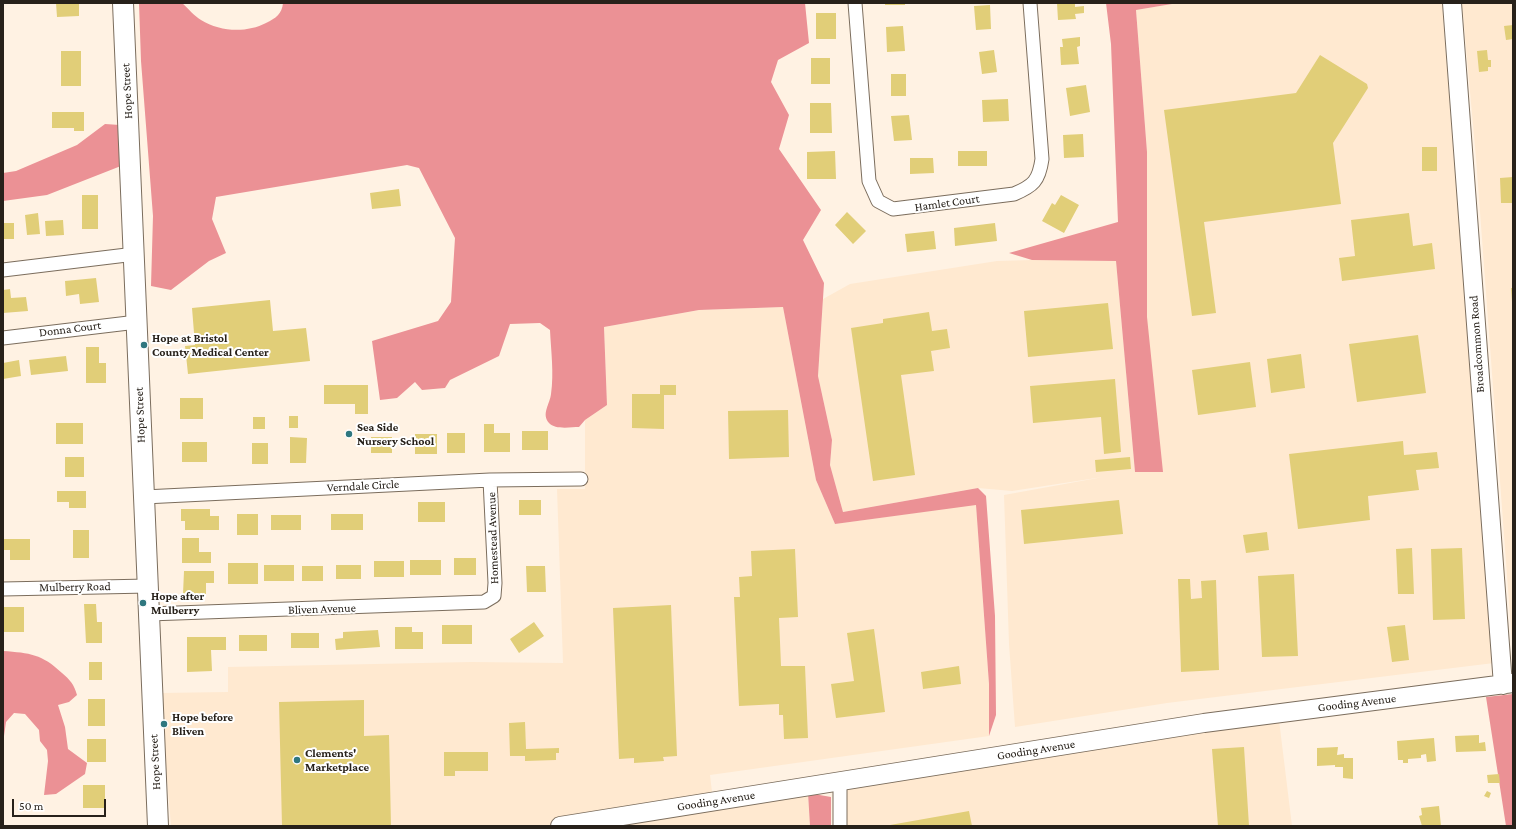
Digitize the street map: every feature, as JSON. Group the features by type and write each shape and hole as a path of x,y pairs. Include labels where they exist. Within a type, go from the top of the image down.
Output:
{"main road":[{"name":"Hope Street","path":"123,3 135,254 158,826"},
{"name":"Broadcommon Road","path":"1452,3 1508,684"},
{"name":"Gooding Avenue","path":"560,826 1204,723 1508,684"}],"street":[{"name":"Hamlet Court","path":"855,3 869,181 878,201 893,209 1014,194 1027,189 1037,179 1042,159 1030,3"},
{"path":"3,270 135,254"},
{"name":"Donna Court","path":"3,338 137,322"},
{"name":"Verndale Circle","path":"144,497 490,480 581,479"},
{"name":"Homestead Avenue","path":"490,480 495,583 494,596"},
{"name":"Mulberry Road","path":"3,588 148,586"},
{"name":"Bliven Avenue","path":"149,614 480,603 492,599 494,596"},
{"path":"840,781 840,826"}],"shaded area":[{"path":"139,3 182,3 196,16 208,24 225,29 242,30 259,26 270,21 280,13 283,3 805,3 809,43 778,60 771,82 789,115 779,149 821,210 803,240 824,283 818,376 832,440 830,465 843,512 978,488 986,496 995,616 996,715 989,736 989,684 976,505 835,524 816,480 783,307 699,310 604,327 607,405 585,420 579,427 555,427 547,420 546,413 551,394 552,378 550,330 540,323 510,324 499,356 450,380 445,388 422,390 415,382 397,398 380,400 372,341 438,321 451,302 455,238 419,168 407,165 216,197 212,219 226,253 209,261 171,290 151,286 153,216 141,61"},
{"path":"1106,3 1178,3 1136,10 1147,152 1147,317 1163,472 1135,472 1116,261 1032,260 1009,253 1118,222 1111,44"},
{"path":"1178,3 1442,3 1470,336 1494,663 1167,703 1015,727 1009,644 1004,495 1103,477 1012,491 978,488 843,512 830,465 832,440 818,376 823,299 850,284 997,261 1116,260 1135,472 1147,317 1147,152 1136,10"},
{"path":"1462,3 1513,3 1513,656 1476,158"},
{"path":"105,124 120,125 126,164 47,195 3,201 3,173 16,171 77,145"},
{"path":"783,307 816,480 835,524 976,504 989,684 989,736 710,775 714,809 808,793 810,826 171,826 160,693 228,692 228,667 471,662 563,663 557,489 585,489 585,420 607,405 604,327 699,310"},
{"path":"3,651 28,654 42,658 67,678 76,691 77,695 69,702 58,705 65,727 68,749 87,763 85,774 56,794 44,795 48,761 47,750 40,741 39,730 25,714 14,713 6,722 3,743"},
{"path":"1513,694 1513,826 1506,826 1486,697"},
{"path":"1279,720 1292,826 846,826 845,787"},
{"path":"808,793 831,797 831,826 810,826"}],"building":[{"path":"56,3 79,3 79,16 57,17"},
{"path":"885,3 905,3 905,5 885,5"},
{"path":"1057,3 1075,3 1075,7 1084,6 1084,13 1075,14 1076,19 1058,20"},
{"path":"990,5 991,29 976,30 974,6"},
{"path":"816,13 836,13 836,39 816,39"},
{"path":"1513,25 1513,39 1506,40 1504,26"},
{"path":"903,26 905,51 887,52 886,27"},
{"path":"1080,37 1080,46 1077,47 1079,64 1061,65 1060,47 1063,47 1062,39"},
{"path":"994,50 997,72 982,74 979,52"},
{"path":"1487,50 1488,60 1491,60 1491,67 1488,67 1488,71 1479,72 1477,51"},
{"path":"61,51 81,51 81,86 61,86"},
{"path":"1320,55 1367,84 1368,88 1333,143 1341,204 1204,222 1216,313 1192,316 1164,110 1296,93"},
{"path":"811,58 830,58 830,84 811,84"},
{"path":"891,74 906,74 906,96 891,96"},
{"path":"1086,85 1090,112 1070,116 1066,88"},
{"path":"1008,99 1009,121 983,122 982,100"},
{"path":"810,103 831,103 832,133 810,133"},
{"path":"52,112 84,112 84,131 74,131 74,128 52,128"},
{"path":"909,115 912,140 894,141 891,116"},
{"path":"1083,134 1084,157 1064,158 1063,135"},
{"path":"1422,147 1437,147 1437,171 1422,171"},
{"path":"835,151 836,179 807,179 807,152"},
{"path":"958,151 987,151 987,166 958,166"},
{"path":"910,158 933,158 934,173 910,174"},
{"path":"1513,177 1513,203 1501,203 1500,178"},
{"path":"399,189 401,206 372,209 370,193"},
{"path":"82,195 98,195 98,229 82,229"},
{"path":"1061,195 1079,205 1064,233 1042,221 1052,203 1055,205"},
{"path":"847,212 866,231 853,244 835,225"},
{"path":"38,213 40,234 27,235 25,215"},
{"path":"1409,213 1413,246 1432,243 1435,269 1342,281 1339,258 1355,256 1351,220"},
{"path":"63,220 64,235 46,236 45,221"},
{"path":"3,223 14,223 14,239 3,239"},
{"path":"995,223 997,241 955,246 954,228"},
{"path":"934,231 936,249 907,252 905,234"},
{"path":"96,278 99,302 80,304 79,294 66,296 65,281"},
{"path":"1511,288 1513,288 1513,302 1512,302"},
{"path":"10,289 11,298 26,297 28,311 3,313 3,290"},
{"path":"270,300 273,331 306,328 310,361 188,374 185,346 195,345 192,308"},
{"path":"1108,303 1113,349 1028,357 1024,311"},
{"path":"929,312 932,331 947,329 950,348 931,351 934,371 901,375 915,475 873,481 851,328 883,323 883,319"},
{"path":"1418,335 1426,393 1357,402 1349,344"},
{"path":"86,347 99,347 99,363 106,363 106,383 86,383"},
{"path":"1301,354 1305,388 1271,393 1267,359"},
{"path":"66,356 68,371 31,375 29,360"},
{"path":"19,360 21,376 3,379 3,363"},
{"path":"1250,362 1256,407 1198,415 1192,370"},
{"path":"1115,379 1121,452 1104,454 1101,417 1033,423 1030,386"},
{"path":"324,385 368,385 368,414 355,414 355,404 324,404"},
{"path":"660,385 676,385 676,395 664,395 664,429 632,428 632,394 660,394"},
{"path":"180,398 203,398 203,419 180,419"},
{"path":"788,410 789,457 729,459 728,411"},
{"path":"289,416 298,416 298,428 289,428"},
{"path":"253,417 265,417 265,429 253,429"},
{"path":"56,423 83,423 83,444 56,444"},
{"path":"484,424 494,424 494,433 510,433 510,452 484,452"},
{"path":"522,431 548,431 548,450 522,450"},
{"path":"447,433 465,433 465,453 447,453"},
{"path":"415,434 437,434 437,454 415,454"},
{"path":"290,437 307,438 306,463 290,463"},
{"path":"371,437 392,437 392,453 371,453"},
{"path":"1403,441 1404,455 1437,452 1439,468 1416,470 1419,490 1368,496 1370,520 1298,529 1289,454"},
{"path":"182,442 207,442 207,462 182,462"},
{"path":"252,443 268,443 268,464 252,464"},
{"path":"65,457 84,457 84,477 65,477"},
{"path":"1130,457 1131,469 1096,472 1095,460"},
{"path":"57,491 86,491 86,508 69,508 69,502 57,502"},
{"path":"519,500 541,500 541,515 519,515"},
{"path":"1119,500 1123,534 1024,544 1021,510"},
{"path":"418,502 445,502 445,522 418,522"},
{"path":"181,509 210,509 210,516 219,516 219,530 185,530 185,521 181,521"},
{"path":"237,514 258,514 258,535 237,535"},
{"path":"331,514 363,514 363,530 331,530"},
{"path":"271,515 301,515 301,530 271,530"},
{"path":"73,530 89,530 89,558 73,558"},
{"path":"1267,532 1269,550 1246,553 1243,535"},
{"path":"182,538 199,538 199,552 211,552 211,563 182,563"},
{"path":"3,539 30,539 30,560 10,560 10,550 3,550"},
{"path":"1412,548 1414,594 1398,594 1396,549"},
{"path":"1462,548 1465,619 1433,620 1431,549"},
{"path":"795,549 798,617 779,618 781,666 805,666 808,738 784,739 783,715 779,715 779,704 739,706 734,597 740,597 739,577 752,576 751,551"},
{"path":"454,558 476,558 476,575 454,575"},
{"path":"410,560 441,560 441,575 410,575"},
{"path":"374,561 404,561 404,577 374,577"},
{"path":"228,563 258,563 258,584 228,584"},
{"path":"264,565 294,565 294,581 264,581"},
{"path":"336,565 361,565 361,579 336,579"},
{"path":"302,566 323,566 323,581 302,581"},
{"path":"526,566 545,566 546,592 527,592"},
{"path":"184,571 214,571 214,583 206,583 206,594 183,594"},
{"path":"1294,574 1298,656 1262,657 1258,576"},
{"path":"1178,579 1190,579 1191,599 1202,598 1201,581 1216,580 1219,670 1181,672"},
{"path":"84,604 96,604 97,622 102,622 102,643 86,643"},
{"path":"671,605 677,756 663,757 664,761 634,763 634,758 619,759 613,608"},
{"path":"3,607 24,607 24,632 3,632"},
{"path":"534,622 544,636 519,653 510,639"},
{"path":"442,625 472,625 472,644 442,644"},
{"path":"1405,625 1409,660 1392,662 1387,627"},
{"path":"395,627 412,627 412,632 423,632 423,649 395,649"},
{"path":"874,629 885,712 836,718 831,684 854,681 847,633"},
{"path":"378,630 380,647 336,650 335,639 343,638 343,632"},
{"path":"291,633 319,633 319,648 291,648"},
{"path":"239,635 267,635 267,651 239,651"},
{"path":"187,637 226,637 226,650 211,650 212,671 187,672"},
{"path":"89,662 102,662 102,680 89,680"},
{"path":"959,666 961,684 923,689 921,672"},
{"path":"88,699 105,699 105,726 88,726"},
{"path":"364,700 364,736 389,735 391,826 282,826 279,702"},
{"path":"525,722 526,749 559,748 559,753 556,753 556,760 525,761 525,756 510,756 509,723"},
{"path":"1479,735 1479,743 1485,742 1486,751 1456,752 1455,736"},
{"path":"1434,738 1436,761 1427,762 1426,754 1421,755 1421,758 1408,759 1408,763 1403,763 1403,760 1398,760 1397,741"},
{"path":"87,739 106,739 106,762 87,762"},
{"path":"1244,747 1249,826 1218,826 1212,749"},
{"path":"1338,747 1337,755 1344,754 1344,758 1353,758 1353,779 1343,778 1343,767 1335,767 1335,765 1317,766 1317,748"},
{"path":"444,752 488,752 488,771 455,771 455,776 444,776"},
{"path":"1499,774 1500,783 1488,783 1487,775"},
{"path":"83,785 105,785 105,808 83,808"},
{"path":"1487,791 1491,793 1489,798 1484,796"},
{"path":"1439,806 1441,826 1422,826 1419,816 1422,815 1421,808"},
{"path":"969,811 972,826 890,826 890,825"}],"place":[{"name":"Hope at Bristol County Medical Center","path":"144,345"},
{"name":"Sea Side Nursery School","path":"349,434"},
{"name":"Hope after Mulberry","path":"143,603"},
{"name":"Hope before Bliven","path":"164,724"},
{"name":"Clements' Marketplace","path":"297,760"}]}
